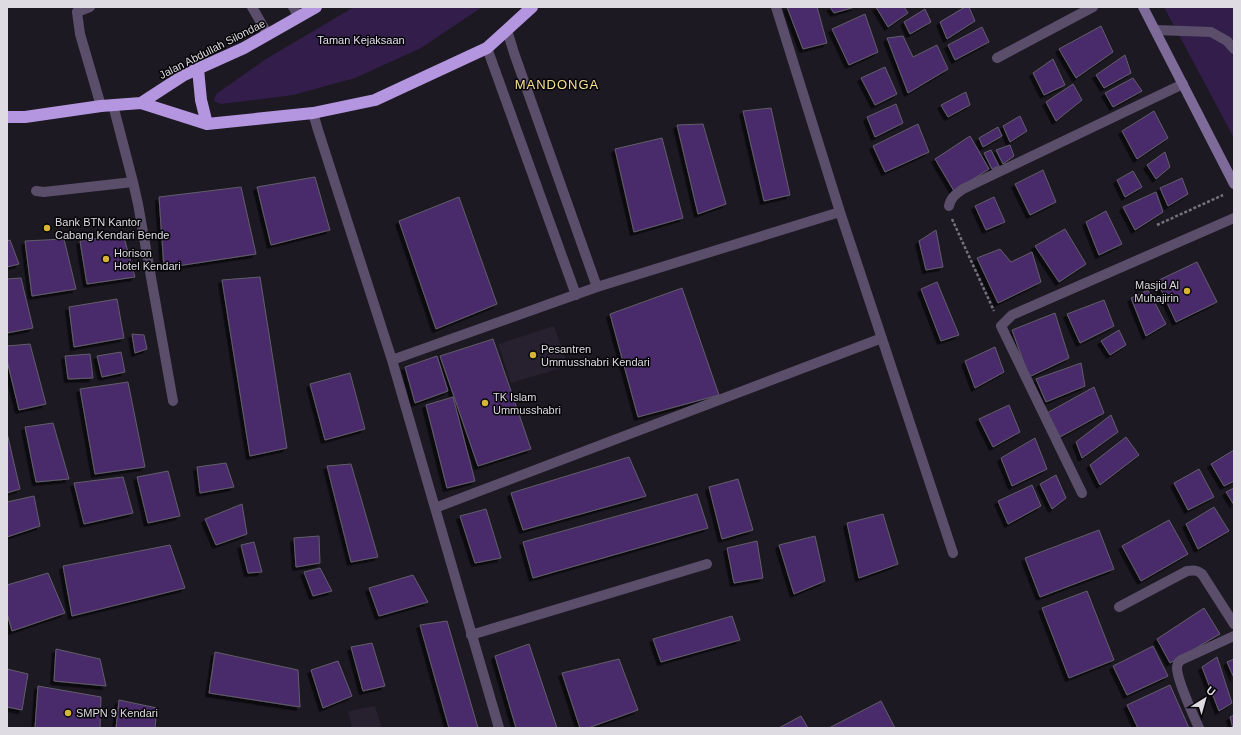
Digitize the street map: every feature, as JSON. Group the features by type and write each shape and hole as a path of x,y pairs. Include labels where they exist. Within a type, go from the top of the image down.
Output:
{"highway":[{"name":"Jalan Abdullah Silondae","path":"141,103 184,75 244,48 268,35 296,12 316,7"},
{"path":"7,117 25,117 107,105 141,103 208,124 314,113 374,100 487,48 532,7"},
{"path":"198,68 201,100 208,124"}],"street":[{"path":"90,7 77,12 80,34 107,105 133,182 173,401"},
{"path":"252,7 268,35"},
{"path":"776,7 840,212 953,553"},
{"path":"997,58 1093,7"},
{"path":"1143,7 1234,184"},
{"path":"507,30 598,287"},
{"path":"1156,30 1211,32 1227,41 1234,49"},
{"path":"487,48 576,295"},
{"path":"949,206 951,200 963,189 1183,84"},
{"path":"314,113 318,130 392,360 471,636 499,728"},
{"path":"36,190 44,192 133,182"},
{"path":"392,360 598,287 840,212"},
{"path":"1082,493 1001,326 1012,314 1234,218"},
{"path":"435,508 882,338"},
{"path":"471,636 707,564"},
{"path":"1119,607 1188,571 1194,570 1202,574 1234,624"},
{"path":"1199,728 1181,682 1177,664 1181,660 1234,636"}],"path":[{"path":"1157,225 1227,192"},
{"path":"949,206 953,220 1001,326"}],"shaded area":[{"name":"Pesantren Ummusshabri Kendari","path":"554,326 568,366 511,383 498,344"},
{"path":"375,706 382,728 352,728 348,711"}],"green space":[{"name":"Taman Kejaksaan","path":"354,7 482,7 421,48 355,78 293,95 221,104 214,101 216,94 266,59"},
{"path":"1164,7 1234,7 1234,138"}],"building":[{"path":"787,7 817,7 827,43 803,49"},
{"path":"830,7 855,7 834,13"},
{"path":"876,7 904,7 908,13 888,27"},
{"path":"965,7 969,7 975,21 947,39 940,22"},
{"path":"925,9 931,22 910,34 904,22"},
{"path":"865,14 878,52 849,65 832,29"},
{"path":"1101,26 1113,52 1076,78 1059,49"},
{"path":"982,27 989,42 955,60 948,45"},
{"path":"903,36 913,57 937,45 948,69 908,93 887,38"},
{"path":"1125,55 1131,73 1104,88 1096,75"},
{"path":"1053,59 1065,85 1044,95 1033,73"},
{"path":"885,67 897,94 875,105 861,78"},
{"path":"1133,78 1142,91 1113,107 1105,93"},
{"path":"1073,84 1082,100 1056,121 1046,102"},
{"path":"966,92 970,105 948,117 941,105"},
{"path":"896,104 903,123 875,137 867,117"},
{"path":"771,108 790,195 764,201 743,111"},
{"path":"1154,111 1168,138 1137,159 1122,131"},
{"path":"1020,116 1027,131 1010,142 1003,126"},
{"path":"703,124 726,204 698,214 677,125"},
{"path":"918,124 929,152 885,172 873,146"},
{"path":"998,127 1002,136 983,147 979,138"},
{"path":"970,136 989,169 954,191 935,159"},
{"path":"662,138 683,218 634,232 615,149"},
{"path":"1010,145 1014,156 1003,164 996,150"},
{"path":"991,150 999,166 992,169 984,153"},
{"path":"1165,152 1170,167 1156,179 1147,165"},
{"path":"1043,170 1056,202 1030,215 1015,184"},
{"path":"1133,171 1142,187 1125,197 1117,180"},
{"path":"315,177 330,230 271,245 257,187"},
{"path":"1182,178 1188,194 1168,206 1160,188"},
{"path":"241,187 256,254 164,268 159,197"},
{"path":"1156,192 1163,212 1135,230 1123,207"},
{"path":"459,197 497,304 436,329 399,221"},
{"path":"994,197 1005,222 986,230 975,206"},
{"path":"1106,211 1122,244 1099,255 1086,222"},
{"path":"1065,229 1086,264 1059,282 1035,246"},
{"path":"936,230 943,267 926,270 919,241"},
{"name":"Horison Hotel Kendari","path":"123,234 135,277 87,284 80,241"},
{"path":"64,239 76,289 32,296 25,241"},
{"path":"10,240 19,264 7,267 7,241"},
{"path":"1000,249 1011,262 1032,252 1041,282 998,303 977,258"},
{"name":"Masjid Al Muhajirin","path":"1197,262 1217,302 1176,322 1157,281"},
{"path":"260,277 287,448 250,456 222,280"},
{"path":"21,278 33,328 7,333 7,279"},
{"path":"937,282 959,335 941,341 921,289"},
{"path":"682,288 719,395 638,417 610,314"},
{"path":"1148,290 1166,324 1146,336 1131,298"},
{"path":"117,299 124,338 74,347 69,307"},
{"path":"1104,300 1114,326 1080,343 1067,314"},
{"path":"1055,313 1069,358 1029,377 1012,330"},
{"path":"1119,330 1126,345 1110,355 1101,341"},
{"path":"132,334 144,335 147,349 135,353"},
{"name":"TK Islam Ummusshabri","path":"493,339 531,449 478,466 440,356"},
{"path":"30,344 46,404 19,410 7,360 7,346"},
{"path":"995,347 1004,372 975,388 965,361"},
{"path":"121,352 125,372 102,377 97,356"},
{"path":"90,354 93,378 68,379 65,356"},
{"path":"437,356 448,391 415,403 405,367"},
{"path":"1081,363 1085,386 1046,402 1036,379"},
{"path":"350,373 365,429 325,440 310,384"},
{"path":"128,382 145,467 95,474 80,389"},
{"path":"1094,387 1104,413 1060,437 1047,413"},
{"path":"453,397 475,481 447,488 426,405"},
{"path":"1009,405 1020,432 993,447 979,419"},
{"path":"1111,415 1118,432 1082,458 1076,442"},
{"path":"53,423 69,479 36,482 25,427"},
{"path":"7,433 20,489 7,493"},
{"path":"1126,437 1139,455 1100,485 1090,465"},
{"path":"1035,438 1047,469 1012,486 1001,458"},
{"path":"1234,450 1234,481 1224,486 1211,464"},
{"path":"629,457 646,496 523,530 511,493"},
{"path":"226,463 234,487 200,493 197,467"},
{"path":"351,464 378,557 351,562 327,466"},
{"path":"1199,469 1214,497 1188,510 1174,483"},
{"path":"168,471 180,516 148,523 137,477"},
{"path":"1056,475 1066,498 1052,509 1040,484"},
{"path":"123,477 133,513 84,524 74,483"},
{"path":"738,479 753,530 722,539 709,487"},
{"path":"1032,485 1041,506 1008,524 998,501"},
{"path":"1234,488 1234,505 1226,492"},
{"path":"697,494 708,528 533,578 523,542"},
{"path":"34,496 40,526 7,537 7,502"},
{"path":"242,504 247,534 216,545 205,519"},
{"path":"1214,507 1229,531 1198,549 1186,524"},
{"path":"486,509 501,558 475,563 460,516"},
{"path":"883,514 898,564 859,578 847,523"},
{"path":"1169,520 1188,554 1141,581 1122,546"},
{"path":"1099,530 1114,569 1040,597 1025,558"},
{"path":"319,536 320,563 296,567 294,538"},
{"path":"815,536 825,581 794,594 779,545"},
{"path":"757,541 763,578 734,583 727,548"},
{"path":"254,542 262,572 248,573 241,545"},
{"path":"170,545 185,588 72,616 63,566"},
{"path":"320,568 332,591 313,596 304,572"},
{"path":"48,573 65,613 12,631 7,613 7,585"},
{"path":"413,575 428,602 379,616 369,588"},
{"path":"1087,591 1114,660 1069,678 1042,608"},
{"path":"1204,608 1220,634 1170,663 1157,639"},
{"path":"732,616 740,640 661,662 653,639"},
{"path":"447,621 478,728 449,728 420,625"},
{"path":"372,643 385,686 363,691 351,647"},
{"path":"529,644 557,728 516,728 495,656"},
{"path":"1153,646 1168,676 1127,695 1113,666"},
{"path":"56,649 100,659 106,686 54,681"},
{"path":"215,652 298,670 300,707 209,693"},
{"path":"1217,657 1232,703 1219,711 1202,667"},
{"path":"619,659 638,710 588,728 580,728 562,673"},
{"path":"1234,659 1234,678 1227,662"},
{"path":"338,661 352,696 323,708 311,670"},
{"path":"7,669 28,674 22,710 7,707"},
{"path":"1170,685 1189,728 1138,728 1127,705"},
{"name":"SMPN 9 Kendari","path":"38,686 101,697 100,728 35,728"},
{"path":"119,700 157,708 155,728 116,728"},
{"path":"881,701 895,728 829,728"},
{"path":"1234,715 1234,728 1233,728 1230,717"},
{"path":"801,716 808,728 779,728"}],"place":[{"name":"Bank BTN Kantor Cabang Kendari Bende","path":"47,228"},
{"name":"Horison Hotel Kendari","path":"106,259"},
{"name":"Masjid Al Muhajirin","path":"1187,291"},
{"name":"Pesantren Ummusshabri Kendari","path":"533,355"},
{"name":"TK Islam Ummusshabri","path":"485,403"},
{"name":"SMPN 9 Kendari","path":"68,713"}],"district":[{"name":"MANDONGA","path":"557,84"}]}
